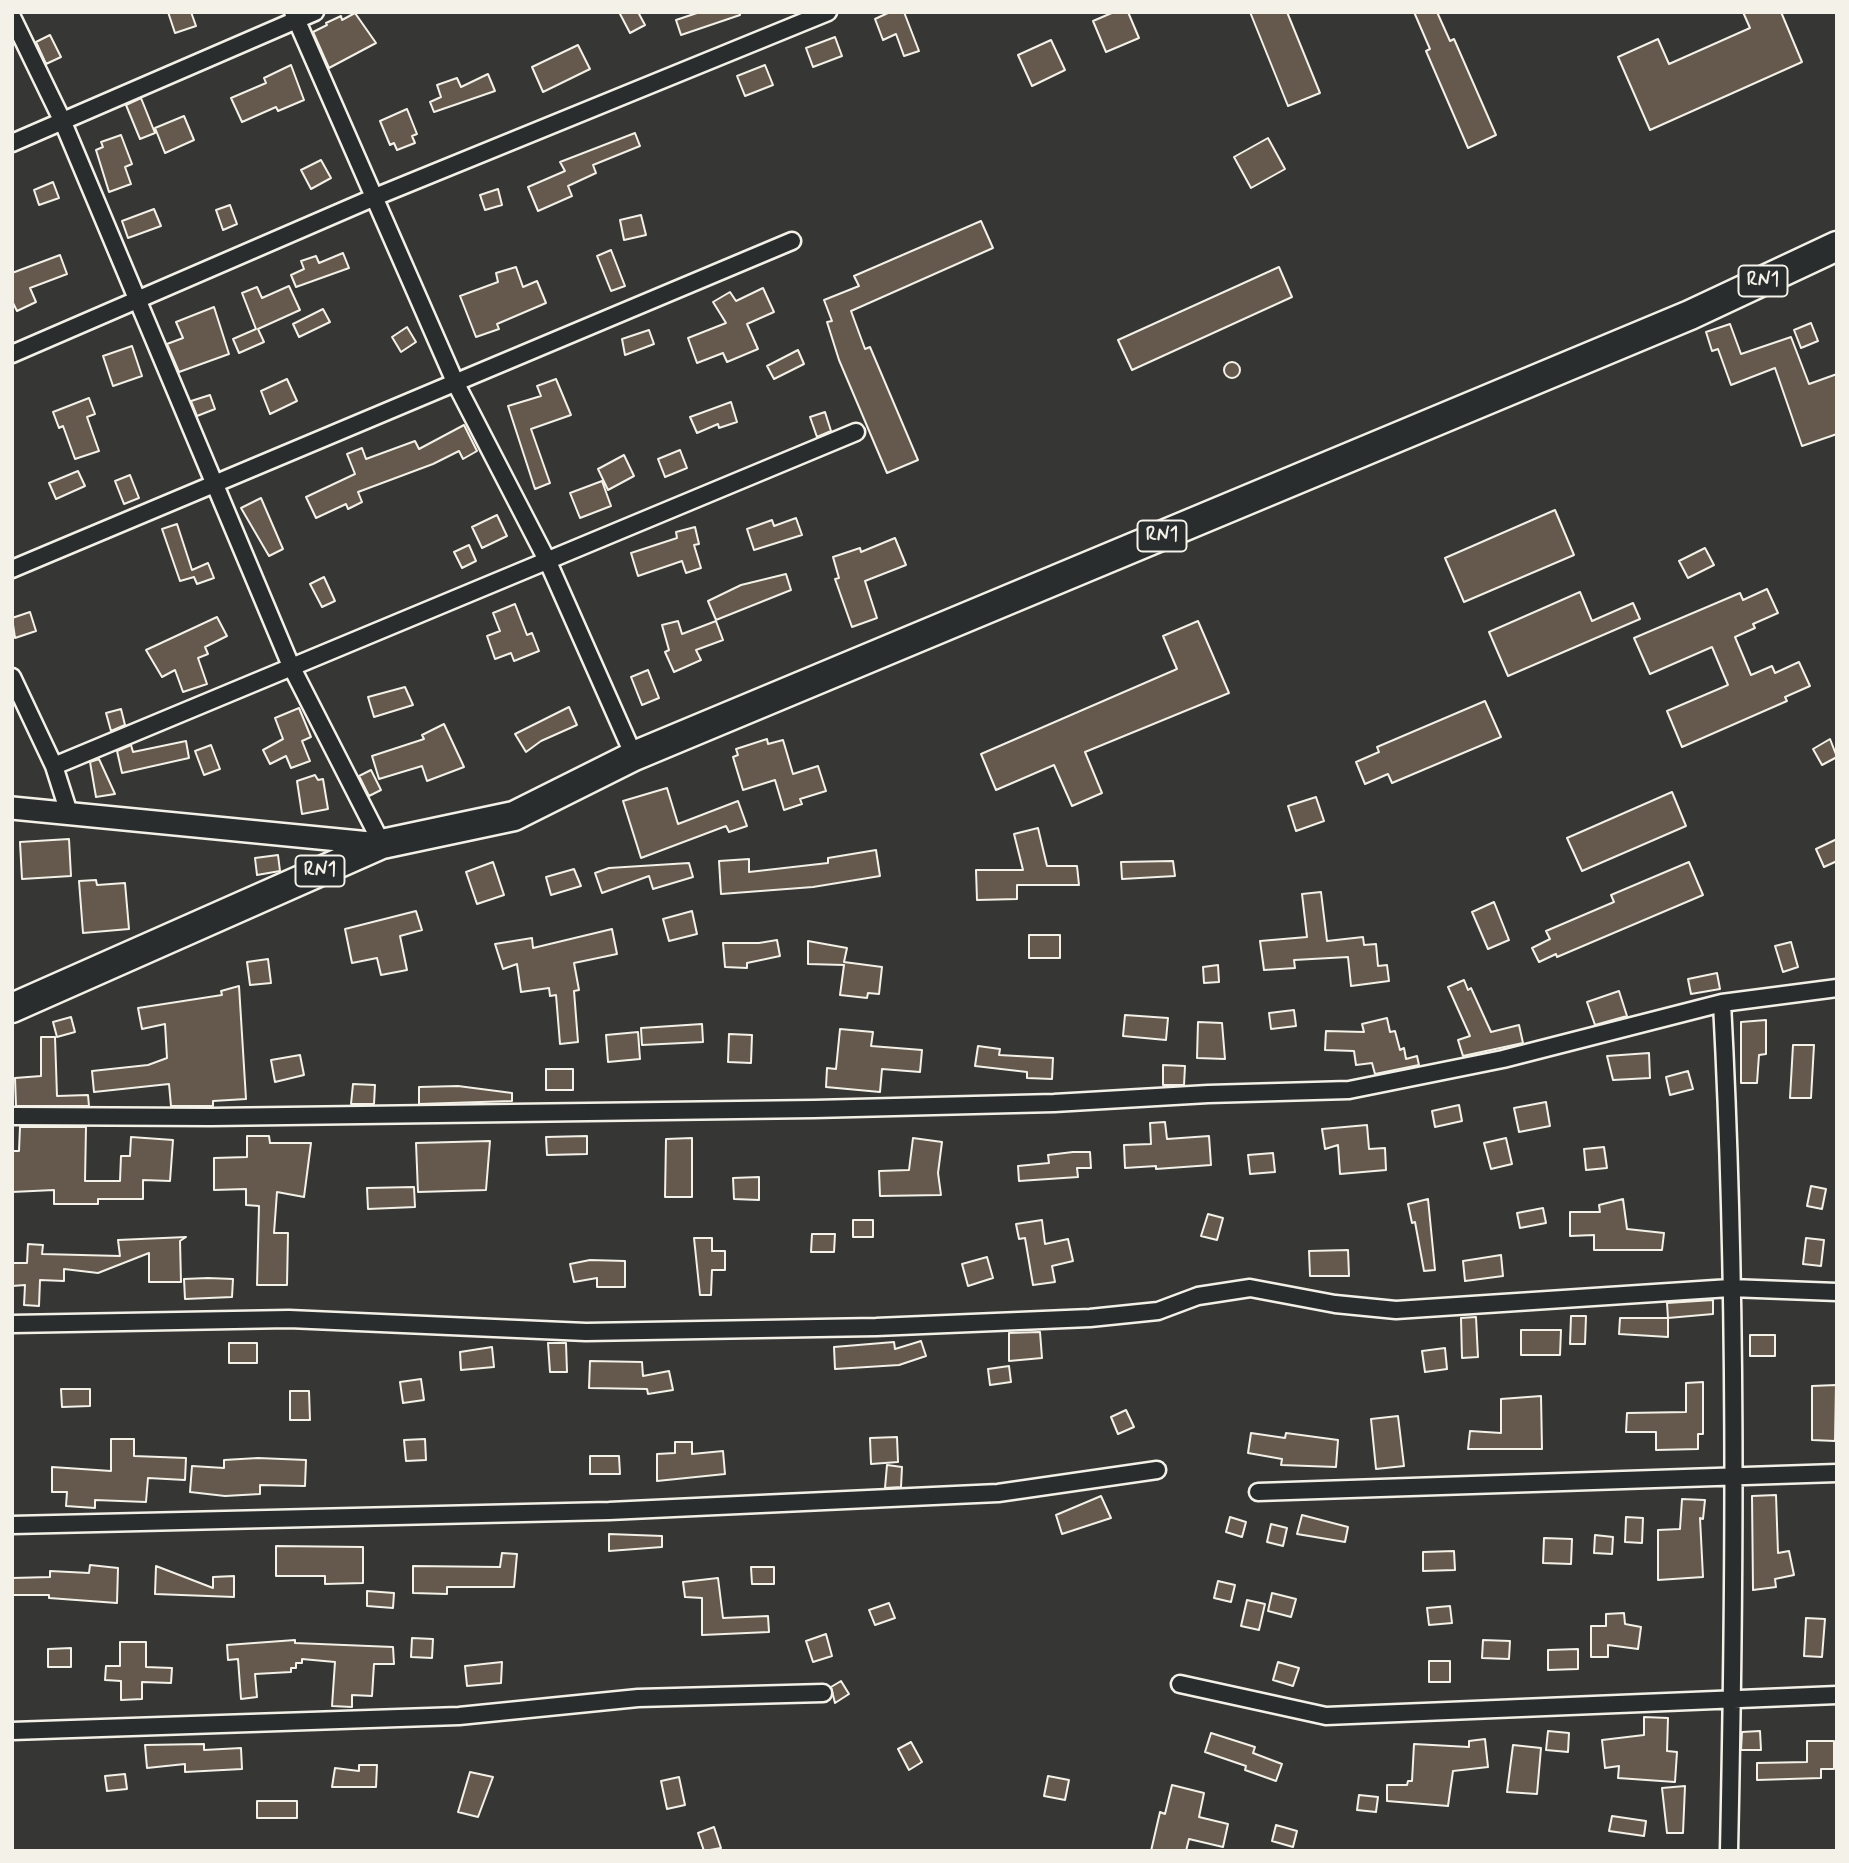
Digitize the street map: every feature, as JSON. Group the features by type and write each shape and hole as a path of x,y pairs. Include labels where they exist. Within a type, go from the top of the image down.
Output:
{"highway":[{"name":"RN1","path":"12,1008 382,844 514,816 634,756 1677,321 1837,246"}],"street":[{"path":"12,143 295,16 315,12"},
{"path":"12,355 375,197 828,12"},
{"path":"295,16 456,384 548,562 634,756"},
{"path":"12,17 62,120 212,484 291,666 382,844"},
{"path":"12,569 792,241"},
{"path":"54,765 856,432"},
{"path":"12,677 54,765 69,813"},
{"path":"12,808 382,844"},
{"path":"12,1116 211,1117 814,1109 1054,1103 1208,1094 1349,1090 1503,1059 1722,1003 1837,988"},
{"path":"1722,1003 1727,1098 1734,1478 1729,1851"},
{"path":"12,1324 289,1319 586,1332 876,1327 1090,1318 1158,1311 1198,1296 1250,1288 1335,1304 1396,1310 1730,1289 1837,1292"},
{"path":"12,1525 664,1509 998,1493 1157,1470"},
{"path":"1258,1492 1837,1473"},
{"path":"1180,1684 1326,1716 1732,1697 1837,1695"},
{"path":"12,1731 459,1716 638,1699 823,1693"}],"building":[{"path":"168,12 191,12 196,26 175,33"},
{"path":"619,12 638,12 645,25 630,33"},
{"path":"700,12 740,12 740,15 681,35 676,20"},
{"path":"890,12 904,12 919,51 904,56 896,34 883,40 875,19"},
{"path":"1114,12 1128,12 1139,38 1106,52 1093,21"},
{"path":"1250,12 1287,12 1320,93 1288,106"},
{"path":"1414,12 1437,12 1450,41 1454,39 1496,135 1468,148 1426,51 1430,49"},
{"path":"1743,12 1781,12 1802,62 1650,130 1618,57 1658,39 1669,64 1750,28"},
{"path":"355,13 376,43 329,68 313,32 341,16 342,20"},
{"path":"50,35 61,57 46,64 36,42"},
{"path":"835,37 842,56 813,67 806,48"},
{"path":"1051,40 1065,70 1032,86 1018,55"},
{"path":"578,45 590,69 543,92 532,67"},
{"path":"291,65 304,100 278,111 276,107 242,122 231,98 266,83 264,78"},
{"path":"765,65 773,85 745,96 737,76"},
{"path":"488,74 495,91 434,112 430,102 441,97 437,85 457,78 461,87"},
{"path":"141,98 155,133 140,139 126,105"},
{"path":"407,109 417,134 412,136 415,143 397,150 394,143 390,145 380,121"},
{"path":"184,116 194,140 165,153 155,128"},
{"path":"635,133 640,146 593,165 596,173 568,186 572,196 538,211 528,187 565,171 560,162"},
{"path":"121,135 132,164 125,167 131,184 109,192 96,150 103,147 101,142"},
{"path":"1268,138 1285,169 1251,188 1234,157"},
{"path":"321,160 331,178 311,189 301,170"},
{"path":"53,182 59,198 39,205 34,190"},
{"path":"498,189 502,205 485,210 480,195"},
{"path":"230,205 237,224 223,230 216,210"},
{"path":"154,209 161,226 128,238 122,221"},
{"path":"641,215 646,235 624,240 620,220"},
{"path":"981,221 993,248 851,311 865,349 870,347 918,460 887,473 839,360 827,322 832,321 824,300 859,286 854,276"},
{"path":"611,250 625,286 611,291 597,256"},
{"path":"343,253 349,268 296,287 291,275 304,269 301,261 316,256 319,263"},
{"path":"60,255 67,274 30,288 36,302 17,311 12,301 12,273"},
{"path":"516,267 523,287 537,281 546,303 497,324 499,329 476,337 460,296 498,282 496,273"},
{"path":"1279,267 1292,297 1132,370 1118,340"},
{"path":"289,286 300,310 258,329 264,342 239,353 233,339 256,329 242,293 257,287 262,298"},
{"path":"763,288 774,312 747,324 758,349 727,362 723,353 697,363 688,338 726,323 713,302 730,292 736,301"},
{"path":"214,307 229,354 179,372 167,344 183,338 176,322"},
{"path":"323,309 330,322 299,337 293,324"},
{"path":"1811,323 1818,341 1801,348 1794,330"},
{"path":"1730,324 1741,354 1791,337 1809,384 1837,374 1837,434 1802,446 1775,368 1731,385 1718,349 1712,351 1706,332"},
{"path":"407,327 416,342 401,352 392,337"},
{"path":"649,330 654,344 625,355 622,339"},
{"path":"132,346 142,376 113,386 103,356"},
{"path":"798,350 804,364 774,379 767,366"},
{"path":"1229,362 1235,362 1240,370 1238,376 1229,378 1224,373 1224,367"},
{"path":"287,379 297,401 270,414 261,391"},
{"path":"556,379 571,415 531,429 550,483 535,489 508,406 541,396 537,386"},
{"path":"210,395 215,409 197,416 191,401"},
{"path":"89,398 95,414 87,417 99,451 75,459 63,426 59,428 53,412"},
{"path":"731,402 737,422 719,428 718,424 697,433 690,417"},
{"path":"825,412 831,431 817,437 810,417"},
{"path":"464,425 477,451 463,459 459,451 433,464 358,492 362,502 348,509 346,504 316,518 306,497 355,474 347,454 362,448 366,459 415,441 419,449"},
{"path":"680,450 687,468 665,477 658,459"},
{"path":"624,455 634,476 608,490 598,469"},
{"path":"78,471 85,486 56,499 49,483"},
{"path":"130,475 139,498 124,504 115,481"},
{"path":"602,481 611,506 580,518 570,493"},
{"path":"261,498 283,549 269,556 241,508"},
{"path":"1555,510 1574,555 1464,602 1445,558"},
{"path":"497,515 507,536 482,548 472,527"},
{"path":"796,518 802,535 754,550 747,529 772,520 774,526"},
{"path":"177,524 192,570 208,563 214,578 197,584 194,577 180,581 162,529"},
{"path":"695,527 699,544 694,545 701,568 686,573 682,561 638,576 631,553 677,538 676,532"},
{"path":"895,538 906,565 865,581 877,618 852,627 835,579 839,578 833,557 860,548 861,552"},
{"path":"469,545 476,561 462,568 454,552"},
{"path":"1705,548 1714,565 1688,578 1679,561"},
{"path":"786,574 791,590 716,620 708,601 741,585"},
{"path":"324,577 335,601 322,607 310,584"},
{"path":"1767,589 1778,613 1753,624 1755,628 1735,637 1751,675 1772,666 1775,673 1799,662 1810,686 1785,697 1787,701 1682,747 1667,711 1728,685 1712,647 1650,674 1634,638 1740,593 1743,600"},
{"path":"1580,592 1592,621 1633,603 1640,619 1508,676 1489,632"},
{"path":"515,604 527,635 532,633 539,651 514,661 511,653 495,659 487,636 500,631 493,613"},
{"path":"30,612 36,631 15,638 12,618"},
{"path":"217,617 227,636 205,647 208,654 198,658 207,684 183,692 175,670 162,677 146,650"},
{"path":"678,621 682,634 716,621 723,640 696,650 701,660 674,672 665,652 669,650 662,625"},
{"path":"1198,621 1229,693 1085,752 1102,793 1072,806 1054,765 996,790 981,754 1177,669 1163,636"},
{"path":"648,670 659,698 642,705 631,677"},
{"path":"405,687 413,705 374,717 368,697"},
{"path":"1485,701 1501,737 1392,783 1388,774 1365,784 1356,762 1379,752 1377,747"},
{"path":"569,707 577,725 541,741 526,752 515,734"},
{"path":"299,708 311,737 302,741 310,761 291,768 286,756 270,764 263,750 283,739 275,718"},
{"path":"121,709 125,725 111,731 106,713"},
{"path":"444,724 464,767 427,781 422,766 379,779 372,756 424,739 422,735"},
{"path":"767,739 768,744 783,740 793,774 818,766 826,791 800,799 802,804 784,810 775,780 743,790 733,757 738,755 736,749"},
{"path":"1830,739 1837,757 1822,765 1813,749"},
{"path":"186,741 189,758 122,773 117,751 131,745 133,752"},
{"path":"211,745 220,769 204,775 195,751"},
{"path":"99,759 115,794 96,797 90,762"},
{"path":"371,770 381,790 369,796 359,776"},
{"path":"315,775 318,780 323,779 328,809 302,814 297,781"},
{"path":"667,788 678,824 738,801 747,826 729,832 726,826 641,858 623,801"},
{"path":"1672,792 1686,826 1582,871 1567,838"},
{"path":"1316,797 1324,821 1296,831 1288,806"},
{"path":"1038,828 1047,866 1077,866 1079,885 1017,885 1017,899 977,900 976,870 1023,870 1014,834"},
{"path":"69,839 71,876 22,879 20,842"},
{"path":"1837,839 1837,861 1824,867 1816,849"},
{"path":"876,850 880,876 813,887 721,894 719,861 749,859 749,872 828,863 828,858"},
{"path":"278,855 280,871 257,875 255,858"},
{"path":"1173,861 1175,876 1122,879 1121,862"},
{"path":"493,862 504,895 477,904 466,872"},
{"path":"1689,862 1703,895 1557,957 1556,954 1539,962 1532,948 1550,939 1546,931 1614,902 1611,895"},
{"path":"689,863 693,877 653,889 649,876 602,893 595,873 609,868"},
{"path":"574,869 581,886 551,895 546,877"},
{"path":"96,880 97,885 125,883 129,929 83,933 79,881"},
{"path":"1321,892 1327,941 1363,937 1364,945 1376,944 1378,966 1387,965 1389,981 1351,986 1348,957 1294,960 1295,968 1264,970 1260,941 1307,937 1302,894"},
{"path":"1494,902 1509,940 1488,949 1472,912"},
{"path":"416,911 422,930 400,936 407,970 381,975 377,958 352,963 345,929"},
{"path":"692,911 697,934 669,941 663,919"},
{"path":"612,929 617,954 574,963 579,990 574,991 578,1042 560,1044 556,995 550,996 549,988 521,992 517,964 503,969 495,944 532,938 533,948"},
{"path":"1029,935 1060,935 1060,958 1029,958"},
{"path":"777,940 780,956 747,963 747,968 725,967 723,943"},
{"path":"808,941 847,948 844,962 882,967 879,994 868,993 867,998 840,995 844,965 808,964"},
{"path":"1791,942 1798,967 1783,972 1775,946"},
{"path":"268,959 271,983 250,985 247,962"},
{"path":"1218,965 1219,982 1204,983 1203,967"},
{"path":"1717,973 1720,989 1691,994 1688,979"},
{"path":"1464,980 1468,990 1471,988 1491,1032 1519,1025 1523,1043 1463,1056 1458,1040 1470,1036 1448,987"},
{"path":"239,986 246,1099 213,1101 213,1106 171,1106 169,1084 94,1092 92,1071 148,1065 167,1058 165,1024 142,1029 138,1008 222,995 221,991"},
{"path":"1619,991 1627,1016 1595,1025 1587,1002"},
{"path":"1294,1010 1296,1026 1271,1029 1269,1013"},
{"path":"1125,1015 1168,1018 1166,1040 1123,1036"},
{"path":"71,1017 75,1032 57,1037 53,1022"},
{"path":"1387,1018 1390,1032 1395,1031 1400,1050 1404,1048 1406,1059 1417,1056 1419,1065 1375,1074 1372,1063 1356,1065 1354,1051 1325,1050 1326,1031 1364,1032 1362,1024"},
{"path":"1766,1020 1766,1054 1759,1055 1757,1083 1741,1083 1741,1022"},
{"path":"1198,1022 1222,1023 1225,1059 1197,1058"},
{"path":"702,1024 703,1042 642,1045 641,1028"},
{"path":"840,1029 873,1032 871,1046 922,1050 920,1072 882,1069 880,1092 826,1087 827,1068 836,1069"},
{"path":"638,1032 640,1059 608,1062 606,1035"},
{"path":"729,1034 752,1035 751,1063 728,1062"},
{"path":"41,1037 55,1037 57,1096 88,1095 89,1106 16,1106 15,1078 41,1076"},
{"path":"1793,1045 1814,1045 1811,1098 1790,1098"},
{"path":"978,1046 1000,1049 999,1055 1053,1058 1052,1079 1027,1078 1027,1072 975,1066"},
{"path":"1649,1053 1650,1078 1613,1080 1607,1056"},
{"path":"300,1055 304,1075 275,1082 271,1060"},
{"path":"1163,1065 1185,1066 1184,1085 1163,1085"},
{"path":"546,1069 573,1069 573,1090 546,1090"},
{"path":"1688,1071 1693,1089 1670,1095 1666,1077"},
{"path":"353,1084 375,1085 374,1104 351,1104"},
{"path":"458,1086 512,1093 512,1101 419,1104 419,1087"},
{"path":"1546,1102 1550,1126 1519,1132 1514,1108"},
{"path":"1459,1105 1462,1121 1435,1127 1432,1111"},
{"path":"1165,1122 1167,1139 1209,1136 1211,1165 1125,1168 1124,1145 1151,1144 1150,1123"},
{"path":"1367,1125 1369,1149 1385,1148 1386,1170 1340,1174 1338,1145 1325,1149 1322,1129"},
{"path":"20,1127 86,1127 85,1181 120,1181 121,1156 130,1156 131,1137 173,1140 170,1181 143,1180 143,1199 98,1199 98,1204 54,1204 54,1190 12,1192 12,1151 19,1151"},
{"path":"247,1136 269,1136 270,1143 311,1143 304,1197 277,1192 274,1233 288,1233 287,1285 257,1285 259,1206 246,1205 246,1189 214,1190 214,1158 247,1157"},
{"path":"587,1136 587,1154 547,1155 546,1137"},
{"path":"692,1138 692,1197 665,1197 666,1139"},
{"path":"913,1138 942,1142 938,1173 941,1195 880,1196 879,1171 909,1170"},
{"path":"1506,1138 1512,1164 1491,1169 1484,1143"},
{"path":"490,1141 486,1190 418,1192 416,1143"},
{"path":"1604,1147 1607,1168 1586,1170 1584,1149"},
{"path":"1090,1152 1091,1168 1077,1168 1078,1177 1019,1181 1018,1166 1049,1163 1048,1155"},
{"path":"1273,1153 1275,1172 1250,1174 1248,1155"},
{"path":"759,1177 759,1200 734,1199 733,1178"},
{"path":"1811,1186 1826,1189 1822,1209 1807,1206"},
{"path":"414,1187 415,1207 368,1209 367,1188"},
{"path":"1428,1199 1435,1270 1424,1271 1415,1222 1412,1223 1408,1204"},
{"path":"1623,1199 1627,1229 1664,1233 1662,1250 1594,1250 1594,1235 1570,1236 1570,1212 1600,1212 1599,1205"},
{"path":"1543,1208 1546,1223 1520,1228 1517,1213"},
{"path":"1208,1214 1223,1218 1217,1240 1201,1236"},
{"path":"853,1220 873,1220 873,1237 853,1237"},
{"path":"1042,1220 1045,1244 1068,1239 1073,1261 1052,1266 1055,1282 1033,1285 1025,1238 1019,1239 1016,1224"},
{"path":"812,1234 835,1234 834,1252 811,1252"},
{"path":"186,1237 180,1241 181,1282 149,1282 149,1253 98,1273 64,1269 64,1281 40,1280 39,1306 24,1305 25,1285 12,1286 12,1263 27,1263 28,1244 43,1245 42,1254 120,1256 118,1240"},
{"path":"694,1238 712,1238 712,1251 725,1251 725,1270 712,1270 711,1295 700,1295"},
{"path":"1806,1238 1824,1240 1821,1266 1803,1264"},
{"path":"1348,1250 1349,1276 1310,1276 1309,1251"},
{"path":"1501,1255 1503,1276 1465,1281 1463,1261"},
{"path":"987,1257 993,1278 968,1286 962,1264"},
{"path":"590,1260 625,1261 625,1287 597,1287 597,1278 574,1282 570,1264"},
{"path":"184,1279 233,1279 232,1297 185,1299"},
{"path":"1713,1300 1713,1314 1668,1318 1667,1303"},
{"path":"1571,1316 1586,1316 1585,1344 1570,1344"},
{"path":"1476,1317 1478,1357 1462,1358 1461,1318"},
{"path":"1620,1318 1668,1318 1668,1337 1619,1334"},
{"path":"1521,1330 1561,1330 1560,1355 1521,1355"},
{"path":"1040,1332 1042,1358 1009,1361 1009,1333"},
{"path":"1750,1335 1775,1335 1775,1356 1750,1356"},
{"path":"921,1341 926,1356 899,1365 835,1369 834,1347 894,1342 895,1349"},
{"path":"229,1343 257,1343 257,1363 229,1363"},
{"path":"548,1343 566,1343 567,1372 550,1372"},
{"path":"492,1347 494,1367 461,1370 460,1352"},
{"path":"1445,1348 1447,1369 1425,1372 1422,1351"},
{"path":"590,1361 642,1362 643,1376 669,1371 673,1390 648,1394 647,1389 589,1388"},
{"path":"1009,1366 1011,1382 990,1385 988,1369"},
{"path":"421,1379 424,1400 403,1403 400,1382"},
{"path":"1703,1382 1703,1434 1698,1434 1698,1449 1656,1450 1656,1432 1626,1432 1627,1413 1686,1412 1686,1383"},
{"path":"1836,1385 1835,1441 1812,1440 1812,1386"},
{"path":"61,1389 90,1389 90,1406 62,1407"},
{"path":"290,1391 309,1391 310,1420 290,1420"},
{"path":"1541,1396 1542,1449 1468,1449 1470,1431 1501,1433 1501,1399"},
{"path":"1126,1410 1134,1427 1118,1434 1111,1417"},
{"path":"1398,1416 1404,1466 1376,1469 1371,1419"},
{"path":"1251,1433 1285,1438 1286,1433 1338,1440 1336,1467 1281,1465 1282,1459 1248,1453"},
{"path":"897,1437 898,1462 871,1464 870,1438"},
{"path":"111,1439 134,1439 134,1456 186,1458 185,1480 148,1478 146,1502 95,1500 95,1508 66,1506 67,1492 52,1492 52,1467 111,1471"},
{"path":"425,1439 426,1460 406,1461 404,1440"},
{"path":"675,1442 692,1442 692,1454 723,1451 725,1474 657,1481 657,1454 675,1453"},
{"path":"590,1456 619,1456 620,1474 590,1474"},
{"path":"224,1460 306,1460 305,1486 260,1485 260,1494 225,1496 190,1492 192,1466 224,1468"},
{"path":"887,1465 902,1467 901,1487 885,1488"},
{"path":"1776,1495 1778,1553 1789,1551 1794,1575 1775,1579 1776,1587 1753,1590 1752,1496"},
{"path":"1101,1496 1111,1518 1062,1534 1056,1515"},
{"path":"1682,1499 1705,1500 1703,1519 1700,1518 1703,1577 1658,1580 1658,1530 1680,1529"},
{"path":"1302,1515 1348,1527 1345,1542 1297,1534"},
{"path":"1230,1517 1246,1522 1242,1537 1226,1532"},
{"path":"1626,1517 1643,1518 1642,1543 1625,1542"},
{"path":"1271,1524 1287,1528 1283,1546 1267,1542"},
{"path":"609,1534 662,1536 662,1547 609,1551"},
{"path":"1595,1535 1613,1537 1612,1554 1594,1553"},
{"path":"1544,1538 1572,1539 1571,1564 1543,1563"},
{"path":"276,1546 363,1547 363,1583 325,1584 325,1576 276,1576"},
{"path":"1454,1551 1455,1570 1423,1571 1423,1552"},
{"path":"502,1553 517,1554 514,1587 447,1587 447,1594 413,1593 413,1566 500,1567"},
{"path":"90,1565 118,1568 117,1603 49,1598 49,1595 12,1595 12,1578 50,1577 50,1571 89,1573"},
{"path":"156,1566 213,1588 213,1577 234,1576 234,1597 155,1594"},
{"path":"751,1567 774,1567 774,1584 752,1584"},
{"path":"718,1578 723,1618 768,1616 769,1632 702,1635 702,1598 685,1597 683,1582"},
{"path":"1218,1581 1235,1585 1231,1602 1214,1598"},
{"path":"367,1591 394,1593 393,1608 367,1606"},
{"path":"1272,1593 1296,1599 1291,1617 1268,1611"},
{"path":"1247,1600 1265,1604 1259,1630 1241,1626"},
{"path":"889,1603 895,1618 875,1625 869,1610"},
{"path":"1450,1606 1452,1623 1429,1625 1427,1608"},
{"path":"1624,1613 1625,1624 1641,1627 1638,1649 1608,1645 1608,1657 1591,1657 1591,1626 1606,1626 1606,1614"},
{"path":"1806,1618 1825,1619 1822,1657 1804,1656"},
{"path":"826,1634 832,1656 813,1662 806,1641"},
{"path":"412,1638 433,1639 432,1658 411,1657"},
{"path":"295,1640 295,1643 393,1647 394,1664 374,1664 372,1696 352,1695 352,1707 332,1706 335,1662 302,1659 302,1663 296,1663 296,1668 291,1668 291,1672 255,1674 257,1697 241,1699 238,1659 228,1660 227,1645"},
{"path":"1483,1640 1510,1641 1509,1659 1482,1658"},
{"path":"120,1642 146,1642 146,1667 172,1668 171,1683 142,1682 142,1699 121,1700 121,1681 105,1680 106,1666 120,1666"},
{"path":"71,1648 71,1667 48,1667 48,1649"},
{"path":"1578,1649 1578,1669 1548,1670 1548,1650"},
{"path":"1429,1661 1450,1661 1450,1682 1429,1682"},
{"path":"502,1662 501,1683 467,1686 465,1666"},
{"path":"1278,1662 1299,1668 1293,1686 1273,1680"},
{"path":"841,1681 849,1694 835,1703 831,1687"},
{"path":"1644,1717 1668,1718 1667,1751 1677,1752 1675,1782 1618,1778 1619,1766 1605,1768 1602,1740 1644,1735"},
{"path":"1548,1731 1569,1733 1568,1752 1546,1750"},
{"path":"1760,1731 1761,1750 1741,1750 1742,1732"},
{"path":"1211,1733 1255,1747 1253,1753 1282,1764 1276,1781 1245,1770 1246,1766 1205,1752"},
{"path":"1485,1739 1488,1767 1453,1771 1448,1806 1387,1801 1387,1785 1407,1785 1408,1781 1412,1781 1414,1744 1469,1747 1469,1741"},
{"path":"1807,1741 1834,1741 1834,1769 1821,1769 1821,1778 1757,1780 1757,1763 1807,1762"},
{"path":"911,1742 922,1762 909,1770 898,1749"},
{"path":"204,1744 204,1750 241,1748 242,1769 185,1772 185,1764 147,1768 145,1745"},
{"path":"1513,1745 1541,1748 1537,1794 1507,1792"},
{"path":"359,1765 377,1765 376,1787 332,1787 335,1768 359,1771"},
{"path":"470,1772 493,1777 478,1817 458,1812"},
{"path":"125,1774 127,1789 107,1791 105,1776"},
{"path":"1048,1776 1069,1780 1065,1800 1044,1796"},
{"path":"679,1777 685,1805 667,1809 661,1781"},
{"path":"1172,1785 1204,1793 1199,1817 1228,1824 1223,1847 1189,1839 1186,1851 1151,1851 1160,1812 1165,1814"},
{"path":"1685,1786 1683,1833 1667,1833 1662,1788"},
{"path":"1359,1795 1378,1797 1376,1812 1357,1810"},
{"path":"257,1801 297,1801 297,1818 257,1818"},
{"path":"1612,1816 1646,1821 1644,1836 1609,1831"},
{"path":"1276,1825 1297,1831 1293,1847 1272,1841"},
{"path":"714,1827 721,1848 704,1851 698,1833"}]}
